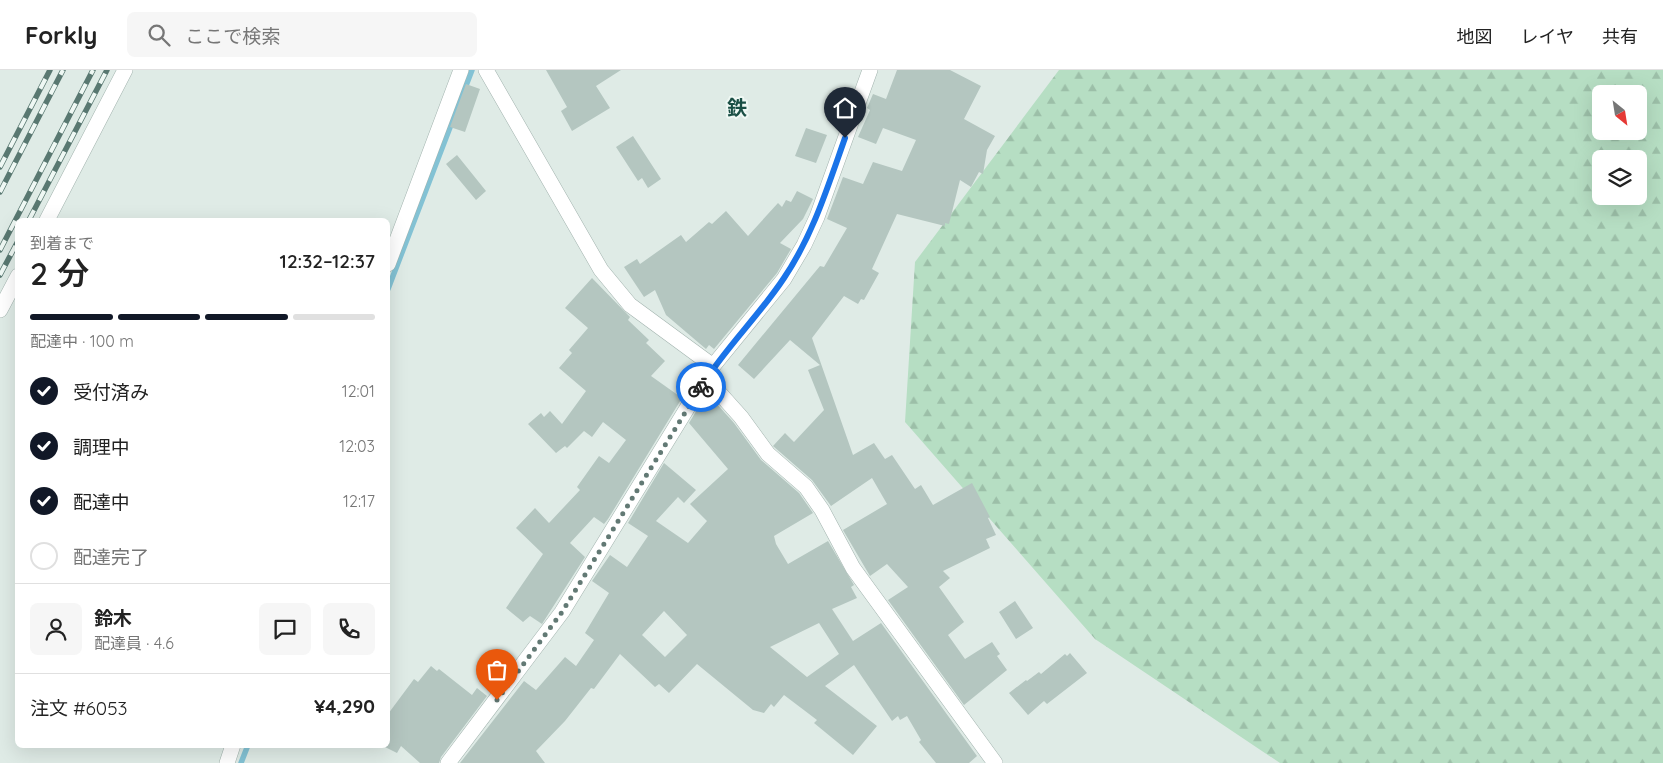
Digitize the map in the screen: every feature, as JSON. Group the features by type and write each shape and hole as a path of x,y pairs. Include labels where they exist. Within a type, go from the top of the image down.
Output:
{"street":[{"path":"48,218 125,70"},
{"path":"390,259 462,70"},
{"path":"486,70 601,270 630,305 710,372 768,454 806,487 822,510 853,568 995,763"},
{"path":"448,763 562,612 710,372 784,279 804,245 817,217 870,70"},
{"path":"0,310 15,282"},
{"path":"227,763 232,748"}],"green space":[{"path":"1059,70 1663,70 1663,763 1280,763 1095,639 905,422 915,262"}],"building":[{"path":"546,70 621,70 596,86 610,108 572,131 561,111 567,107"},
{"path":"897,70 950,70 981,86 964,119 995,136 987,150 983,174 979,172 971,187 960,180 949,224 945,223 945,226 897,214 872,269 879,273 864,300 861,299 858,304 844,296 812,338 853,455 874,443 885,459 892,455 915,489 921,485 933,505 972,483 990,517 988,518 996,535 986,539 990,548 943,571 950,578 939,587 964,622 948,635 965,659 992,642 1000,654 997,656 1007,670 964,705 888,600 908,587 887,564 870,576 843,530 887,504 872,478 831,506 812,480 773,446 785,433 794,442 824,410 808,370 820,365 790,340 754,379 738,365 820,266 824,267 847,228 827,219 843,177 863,184 873,162 902,171 916,140 883,128 876,144 858,137 870,110 867,108 873,94 886,99"},
{"path":"466,84 480,89 465,132 450,127"},
{"path":"806,128 827,135 816,163 795,156"},
{"path":"633,136 661,179 648,188 642,178 638,181 616,147"},
{"path":"457,155 486,191 476,200 446,164"},
{"path":"797,191 813,199 803,219 780,243 791,249 777,273 714,349 709,345 706,349 666,315 655,290 644,297 624,267 637,259 640,264 681,235 686,242 709,222 712,224 726,211 748,236 778,203 782,207 786,200 791,202"},
{"path":"592,278 630,317 628,320 649,340 646,343 665,361 651,376 682,398 608,519 604,524 594,517 570,543 585,557 542,624 530,616 523,622 506,608 543,554 516,528 535,508 549,523 580,490 577,487 599,456 609,463 626,440 603,422 592,437 584,431 567,448 565,446 556,453 528,424 541,413 544,417 550,411 562,424 586,391 559,368 572,353 569,350 588,328 565,308"},
{"path":"707,393 734,423 761,460 799,493 813,513 774,536 776,544 788,564 828,541 854,585 851,587 857,598 832,609 853,641 881,623 977,756 969,763 936,763 919,742 921,740 907,716 900,720 898,716 892,721 854,665 825,686 877,726 853,755 814,723 817,720 784,695 774,707 771,704 764,713 753,710 697,664 669,693 659,684 655,687 620,654 594,689 591,688 565,721 536,751 545,763 460,763 524,681 536,690 565,657 576,666 594,640 585,633 609,593 592,581 610,555 627,567 648,536 628,523 664,463 696,490 684,503 678,497 656,521 688,543 707,521 690,504 728,469 689,423","holes":["664,611 687,635 665,657 642,635","819,623 839,654 807,677 770,647"]},
{"path":"1015,601 1033,628 1016,639 999,612"},
{"path":"1070,653 1087,673 1047,704 1044,701 1028,715 1009,693 1039,672 1041,674 1065,654 1067,656"},
{"path":"431,666 437,671 439,669 472,695 477,688 487,696 441,757 439,763 420,763 401,746 397,753 387,748 390,748 390,711 414,679 418,682"}],"waterway":[{"path":"390,284 472,70"},
{"path":"241,763 247,748"}],"railway":[{"path":"0,167 50,70"},
{"path":"0,192 63,70"},
{"path":"17,218 93,70"},
{"path":"30,218 107,70"},
{"path":"0,250 15,221"},
{"path":"0,275 15,247"}],"way so far":[{"path":"497,700 562,612 701,387"}],"district":[{"name":"鉄","path":"737,108"}],"route":[{"path":"701,387 714,366 784,279 804,245 817,217 845,138"}]}
